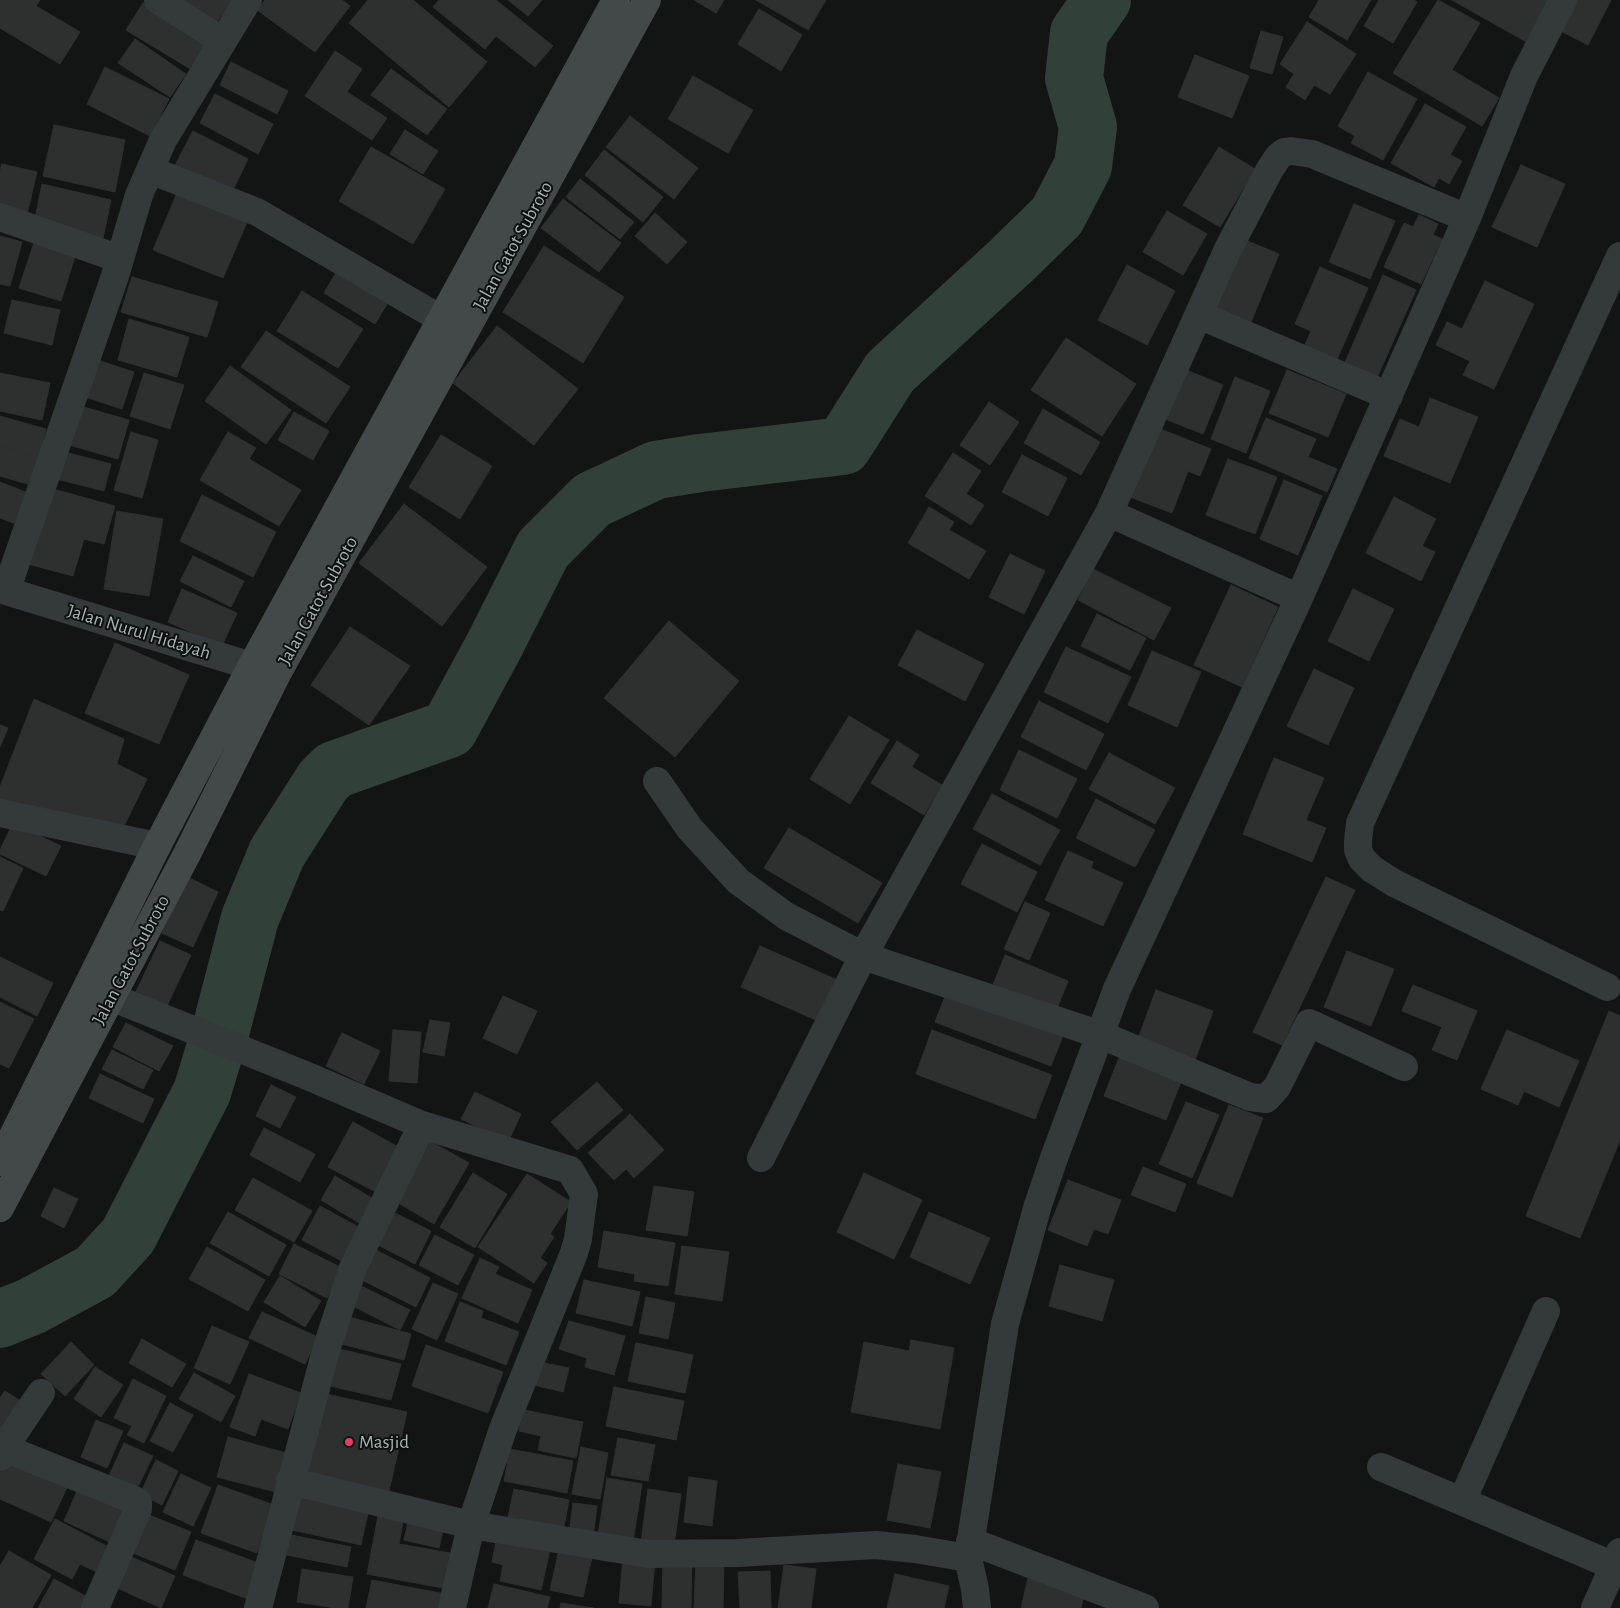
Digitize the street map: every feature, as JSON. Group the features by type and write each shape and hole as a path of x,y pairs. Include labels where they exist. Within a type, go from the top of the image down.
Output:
{"street":[{"path":"158,0 223,40"},
{"path":"3,590 120,259 138,195 163,140 248,0"},
{"name":"Jalan Gatot Subroto","path":"0,1162 157,846 251,667 616,0"},
{"name":"Jalan Gatot Subroto","path":"0,1208 112,997 277,674 647,0"},
{"path":"977,1608 969,1550 1005,1324 1038,1205 1117,990 1299,598 1468,218 1524,76 1563,0"},
{"path":"761,1158 864,956 1109,513 1228,249 1270,168 1278,157 1284,152 1300,151 1332,162 1468,218"},
{"path":"528,162 552,175"},
{"path":"150,170 257,212 441,319"},
{"path":"0,217 120,259"},
{"path":"1606,987 1394,883 1372,869 1362,859 1358,850 1358,841 1360,823 1620,256"},
{"path":"1199,315 1389,396"},
{"path":"1109,513 1299,598"},
{"name":"Jalan Nurul Hidayah","path":"3,590 277,674"},
{"path":"657,782 690,829 738,881 786,916 864,956 1101,1035 1250,1097 1266,1099 1277,1087 1309,1023 1404,1067"},
{"path":"0,813 157,846"},
{"path":"112,997 422,1125 570,1170 584,1194 578,1239 574,1253 502,1429 471,1525 452,1608"},
{"path":"258,1608 326,1350 353,1268 422,1125"},
{"path":"1462,1502 1546,1311"},
{"path":"41,1393 2,1453 138,1503 138,1509 95,1608"},
{"path":"1381,1467 1462,1502 1617,1559 1595,1608"},
{"path":"290,1481 471,1525 648,1554 738,1553 876,1545 915,1549 969,1550 1145,1608"}],"building":[{"path":"0,0 40,0 36,6 80,32 60,64 0,28"},
{"path":"184,0 233,0 216,23"},
{"path":"265,0 342,0 350,6 315,52 257,10"},
{"path":"368,0 413,0 487,62 449,107 349,23"},
{"path":"439,0 496,0 553,46 535,67 496,36 485,49 433,7"},
{"path":"508,0 542,0 528,16"},
{"path":"694,0 724,0 716,13"},
{"path":"756,0 826,0 808,30"},
{"path":"1319,0 1371,0 1347,40 1309,17"},
{"path":"1379,0 1414,0 1417,2 1393,43 1364,26"},
{"path":"1438,0 1480,23 1452,70 1499,98 1482,126 1393,73"},
{"path":"1452,0 1554,0 1530,44"},
{"path":"1572,0 1611,0 1588,45 1557,29"},
{"path":"143,3 208,43 192,70 126,30"},
{"path":"759,9 802,35 781,71 738,44"},
{"path":"1307,22 1356,54 1330,94 1314,85 1305,100 1286,87 1294,74 1280,64"},
{"path":"1261,31 1283,37 1272,74 1250,68"},
{"path":"135,39 186,74 170,97 118,63"},
{"path":"335,51 362,69 347,92 387,118 372,140 305,96"},
{"path":"1195,55 1249,76 1232,118 1178,97"},
{"path":"231,62 288,91 277,114 220,85"},
{"path":"105,67 169,99 150,136 87,104"},
{"path":"391,69 447,109 427,135 371,95"},
{"path":"1368,72 1417,99 1383,160 1351,143 1355,136 1338,126"},
{"path":"693,76 753,110 728,153 668,119"},
{"path":"215,94 273,124 258,154 200,123"},
{"path":"1425,104 1466,127 1450,155 1462,161 1449,184 1439,178 1434,187 1391,163"},
{"path":"630,116 698,168 674,199 606,147"},
{"path":"54,125 125,140 115,192 43,176"},
{"path":"405,130 438,151 423,174 390,154"},
{"path":"193,131 248,159 230,196 174,167"},
{"path":"371,147 445,189 413,244 339,201"},
{"path":"1219,147 1255,169 1220,227 1183,205"},
{"path":"604,150 663,197 643,222 585,175"},
{"path":"2,164 37,172 24,227 0,221 0,172"},
{"path":"1521,165 1565,184 1537,247 1492,227"},
{"path":"580,179 634,222 620,239 566,197"},
{"path":"42,184 111,200 102,243 33,228"},
{"path":"177,193 247,222 223,278 153,250"},
{"path":"563,199 621,243 599,272 541,228"},
{"path":"1354,204 1395,221 1370,279 1329,262"},
{"path":"1167,211 1207,234 1183,275 1143,252"},
{"path":"655,213 687,242 667,264 635,236"},
{"path":"1419,215 1438,224 1433,235 1442,239 1421,284 1384,267 1404,223 1413,227"},
{"path":"0,236 22,242 10,286 0,284"},
{"path":"36,237 77,250 61,301 19,288"},
{"path":"1240,238 1279,254 1249,327 1210,311"},
{"path":"544,246 624,297 583,363 503,312"},
{"path":"1127,265 1175,291 1147,345 1098,320"},
{"path":"1320,267 1368,288 1332,371 1300,356 1311,331 1295,324"},
{"path":"338,269 390,299 375,324 324,293"},
{"path":"1383,275 1416,290 1375,382 1343,367"},
{"path":"132,277 218,302 207,337 121,312"},
{"path":"1485,281 1534,304 1494,389 1463,375 1470,361 1436,345 1447,322 1462,329"},
{"path":"302,291 363,329 338,368 277,331"},
{"path":"12,300 60,310 52,345 4,333"},
{"path":"129,319 189,337 177,377 118,360"},
{"path":"497,326 578,389 534,445 453,383"},
{"path":"266,331 350,387 326,423 241,367"},
{"path":"1066,338 1136,384 1102,436 1031,390"},
{"path":"94,359 134,372 122,409 82,396"},
{"path":"230,366 291,410 266,444 205,401"},
{"path":"1186,370 1223,385 1203,434 1165,419"},
{"path":"1287,370 1346,394 1328,437 1269,413"},
{"path":"0,373 50,383 42,420 0,411"},
{"path":"144,373 184,385 170,429 130,416"},
{"path":"1235,377 1270,391 1246,453 1211,439"},
{"path":"1430,398 1478,417 1450,483 1384,456 1400,419 1419,427"},
{"path":"989,402 1019,422 990,465 960,445"},
{"path":"80,406 129,420 118,459 69,445"},
{"path":"1043,409 1100,442 1081,475 1024,443"},
{"path":"294,412 329,431 313,460 278,440"},
{"path":"0,416 46,429 39,457 0,446"},
{"path":"1266,418 1316,439 1308,457 1337,469 1327,492 1249,458"},
{"path":"1158,428 1211,449 1200,476 1188,471 1172,513 1130,497"},
{"path":"131,432 158,440 142,498 114,490"},
{"path":"228,432 256,448 249,459 301,490 279,526 200,480"},
{"path":"441,435 492,466 460,519 409,487"},
{"path":"0,446 39,457 31,485 0,476"},
{"path":"64,452 111,464 104,491 57,479"},
{"path":"953,453 981,471 966,494 984,505 971,525 925,496"},
{"path":"1022,455 1067,478 1048,516 1002,492"},
{"path":"1228,459 1277,477 1255,534 1206,515"},
{"path":"1284,480 1322,496 1298,555 1260,539"},
{"path":"0,482 28,493 16,524 0,518"},
{"path":"49,488 115,506 104,544 84,539 73,576 28,564"},
{"path":"202,495 276,532 253,577 180,541"},
{"path":"1394,497 1436,519 1422,546 1435,552 1421,581 1366,553"},
{"path":"404,504 487,567 442,626 359,563"},
{"path":"929,507 954,522 949,530 986,551 969,579 908,543"},
{"path":"117,511 163,519 149,596 104,589"},
{"path":"1010,554 1045,571 1024,614 989,597"},
{"path":"193,556 244,581 231,607 180,581"},
{"path":"1093,569 1171,608 1154,640 1078,600"},
{"path":"1231,585 1278,607 1242,687 1194,665"},
{"path":"182,589 237,613 222,646 168,622"},
{"path":"1353,589 1394,609 1369,661 1328,641"},
{"path":"1097,614 1146,638 1130,670 1081,646"},
{"path":"669,621 739,681 675,757 604,698"},
{"path":"350,627 410,666 369,725 311,685"},
{"path":"917,630 984,664 965,701 898,665"},
{"path":"115,643 189,675 159,744 85,713"},
{"path":"1066,647 1131,677 1108,723 1044,692"},
{"path":"1152,651 1201,672 1177,727 1128,705"},
{"path":"1314,669 1354,688 1328,745 1287,726"},
{"path":"34,699 124,739 117,764 147,779 123,828 0,806 0,787"},
{"path":"1039,701 1104,734 1086,770 1021,737"},
{"path":"849,716 889,740 850,804 810,779"},
{"path":"0,725 8,728 0,747"},
{"path":"897,741 919,755 912,767 942,785 924,815 871,783"},
{"path":"1019,750 1077,779 1057,818 1000,790"},
{"path":"1109,753 1175,788 1155,824 1089,789"},
{"path":"1274,758 1324,778 1306,820 1326,828 1312,862 1243,834"},
{"path":"992,794 1060,830 1040,865 973,829"},
{"path":"1096,799 1155,830 1135,867 1076,838"},
{"path":"13,823 61,846 46,876 0,854 0,850"},
{"path":"789,828 882,883 858,923 764,868"},
{"path":"982,844 1037,872 1017,912 961,884"},
{"path":"1068,851 1093,862 1091,868 1123,883 1103,926 1045,900"},
{"path":"0,857 23,868 3,911 0,910"},
{"path":"187,877 218,892 193,947 162,933"},
{"path":"1326,877 1355,890 1282,1045 1253,1032"},
{"path":"1025,902 1050,913 1029,960 1004,949"},
{"path":"160,941 191,955 165,1010 134,996"},
{"path":"760,946 844,983 825,1024 741,987"},
{"path":"1347,951 1394,969 1371,1026 1324,1007"},
{"path":"1005,955 1068,981 1056,1011 993,985"},
{"path":"0,957 53,983 37,1016 0,997"},
{"path":"950,984 1066,1028 1051,1066 935,1022"},
{"path":"1413,985 1477,1011 1457,1060 1432,1050 1442,1027 1402,1011"},
{"path":"1156,990 1213,1011 1195,1060 1138,1039"},
{"path":"503,996 537,1011 517,1054 483,1038"},
{"path":"0,1002 34,1019 9,1068 0,1064"},
{"path":"1609,1011 1620,1016 1620,1140 1580,1238 1526,1216"},
{"path":"430,1020 450,1023 444,1056 423,1052"},
{"path":"126,1023 173,1046 159,1071 113,1047"},
{"path":"393,1030 421,1032 417,1083 389,1081"},
{"path":"932,1030 1052,1075 1035,1119 916,1074"},
{"path":"1507,1030 1579,1061 1559,1107 1524,1091 1518,1105 1481,1089"},
{"path":"342,1033 380,1051 364,1084 326,1066"},
{"path":"112,1050 153,1070 143,1089 102,1069"},
{"path":"1122,1050 1184,1074 1166,1120 1104,1096"},
{"path":"100,1074 154,1099 143,1123 89,1098"},
{"path":"597,1082 623,1110 577,1150 551,1122"},
{"path":"271,1085 296,1097 280,1128 256,1116"},
{"path":"475,1092 521,1114 508,1142 461,1119"},
{"path":"1186,1102 1219,1115 1192,1178 1159,1164"},
{"path":"1229,1105 1263,1118 1232,1197 1197,1183"},
{"path":"630,1114 664,1150 634,1178 626,1169 614,1180 588,1153"},
{"path":"353,1122 402,1149 378,1193 328,1167"},
{"path":"264,1128 315,1154 300,1182 250,1155"},
{"path":"430,1141 469,1163 434,1224 395,1201"},
{"path":"1143,1167 1186,1184 1175,1212 1131,1195"},
{"path":"473,1173 507,1194 475,1248 440,1227"},
{"path":"864,1173 922,1200 894,1259 837,1232"},
{"path":"527,1174 571,1202 550,1234 554,1237 540,1258 547,1263 534,1283 478,1247"},
{"path":"335,1176 375,1200 361,1224 321,1200"},
{"path":"253,1178 312,1211 294,1242 235,1210"},
{"path":"1068,1180 1121,1200 1108,1234 1094,1229 1087,1246 1048,1230"},
{"path":"654,1186 694,1192 687,1236 646,1230"},
{"path":"54,1188 78,1199 64,1228 41,1216"},
{"path":"320,1206 362,1229 344,1262 302,1240"},
{"path":"228,1212 286,1245 269,1276 210,1243"},
{"path":"393,1212 431,1231 415,1264 376,1244"},
{"path":"929,1212 990,1238 970,1284 910,1257"},
{"path":"604,1231 675,1243 668,1286 634,1281 635,1274 598,1267"},
{"path":"435,1235 474,1255 458,1285 419,1265"},
{"path":"294,1244 342,1268 327,1298 279,1274"},
{"path":"682,1246 729,1252 722,1301 675,1294"},
{"path":"207,1247 265,1280 248,1311 189,1279"},
{"path":"376,1250 430,1278 416,1307 360,1279"},
{"path":"480,1258 499,1267 495,1274 532,1290 518,1323 462,1298"},
{"path":"1060,1265 1114,1280 1102,1321 1049,1306"},
{"path":"280,1276 321,1301 305,1327 264,1302"},
{"path":"584,1280 640,1292 632,1326 576,1313"},
{"path":"433,1283 458,1294 437,1340 412,1329"},
{"path":"359,1285 410,1310 400,1330 349,1304"},
{"path":"646,1297 675,1303 668,1339 639,1333"},
{"path":"460,1302 483,1311 481,1318 519,1332 506,1365 445,1341"},
{"path":"262,1312 318,1337 305,1364 249,1338"},
{"path":"349,1317 411,1334 404,1360 342,1344"},
{"path":"569,1321 625,1336 614,1375 585,1367 587,1358 559,1349"},
{"path":"212,1326 249,1342 230,1384 194,1368"},
{"path":"142,1339 186,1364 172,1387 129,1363"},
{"path":"911,1340 954,1348 940,1429 851,1412 864,1342 909,1351"},
{"path":"71,1342 94,1365 65,1396 41,1374"},
{"path":"636,1343 693,1355 685,1393 628,1381"},
{"path":"426,1345 503,1372 488,1413 412,1386"},
{"path":"340,1349 401,1364 391,1400 330,1386"},
{"path":"535,1361 569,1368 563,1392 530,1384"},
{"path":"95,1367 123,1385 101,1417 74,1399"},
{"path":"194,1373 235,1396 221,1422 179,1399"},
{"path":"249,1374 301,1393 288,1429 261,1419 255,1436 230,1427"},
{"path":"133,1379 166,1396 144,1443 127,1435 132,1426 114,1418"},
{"path":"614,1387 684,1401 676,1440 606,1426"},
{"path":"5,1391 27,1405 0,1436 0,1398"},
{"path":"326,1394 407,1412 388,1495 307,1477"},
{"path":"170,1403 193,1415 173,1452 150,1441"},
{"path":"524,1410 583,1422 576,1458 538,1450 541,1436 519,1431"},
{"path":"96,1420 123,1431 107,1468 81,1457"},
{"path":"228,1437 286,1453 276,1492 217,1477"},
{"path":"618,1438 655,1445 648,1481 611,1475"},
{"path":"124,1443 153,1456 135,1493 107,1480"},
{"path":"581,1447 608,1453 600,1499 572,1494"},
{"path":"510,1449 573,1461 567,1493 504,1481"},
{"path":"8,1454 70,1481 51,1522 0,1499 0,1473"},
{"path":"156,1460 178,1471 162,1505 140,1494"},
{"path":"898,1464 941,1472 930,1528 887,1520"},
{"path":"181,1474 211,1488 193,1526 163,1512"},
{"path":"689,1477 717,1481 712,1526 684,1522"},
{"path":"607,1478 642,1484 633,1542 598,1536"},
{"path":"81,1482 132,1506 114,1544 64,1521"},
{"path":"218,1485 274,1505 257,1553 201,1533"},
{"path":"514,1489 569,1500 563,1532 507,1522"},
{"path":"648,1489 681,1494 674,1546 641,1542"},
{"path":"301,1493 369,1508 361,1545 292,1530"},
{"path":"573,1503 597,1506 593,1537 569,1534"},
{"path":"379,1511 404,1516 399,1544 450,1553 443,1588 367,1574"},
{"path":"149,1515 191,1532 175,1570 133,1553"},
{"path":"409,1517 444,1525 439,1548 404,1540"},
{"path":"55,1519 118,1552 105,1576 80,1564 72,1579 34,1559"},
{"path":"286,1534 351,1547 347,1567 282,1554"},
{"path":"517,1538 551,1545 541,1590 500,1581 503,1565 492,1562 496,1542 515,1546"},
{"path":"196,1540 261,1564 248,1599 183,1575"},
{"path":"559,1550 592,1557 583,1597 550,1590"},
{"path":"9,1551 51,1575 32,1608 0,1608 0,1566"},
{"path":"129,1556 175,1576 161,1608 115,1587"},
{"path":"623,1557 655,1560 651,1606 619,1603"},
{"path":"663,1557 692,1558 691,1608 662,1608"},
{"path":"696,1558 724,1559 723,1608 694,1608"},
{"path":"784,1565 816,1569 811,1608 778,1608"},
{"path":"302,1569 353,1577 348,1608 297,1602"},
{"path":"770,1571 771,1608 740,1608 738,1572"},
{"path":"895,1574 949,1586 944,1608 887,1608"},
{"path":"1028,1578 1085,1590 1081,1608 1021,1608"},
{"path":"54,1579 95,1601 92,1608 38,1608"},
{"path":"372,1580 445,1594 442,1608 366,1608"},
{"path":"494,1584 550,1597 547,1608 488,1608"},
{"path":"561,1603 594,1608 560,1608"}],"waterway":[{"path":"0,1319 32,1306 95,1272 128,1236 202,1092 220,1033 250,918 277,853 323,781 334,770 449,729 543,549 592,500 656,470 843,446 890,372 1057,216 1083,166 1088,127 1074,78 1079,33 1102,0"}],"place":[{"name":"Masjid","path":"349,1442"}]}
